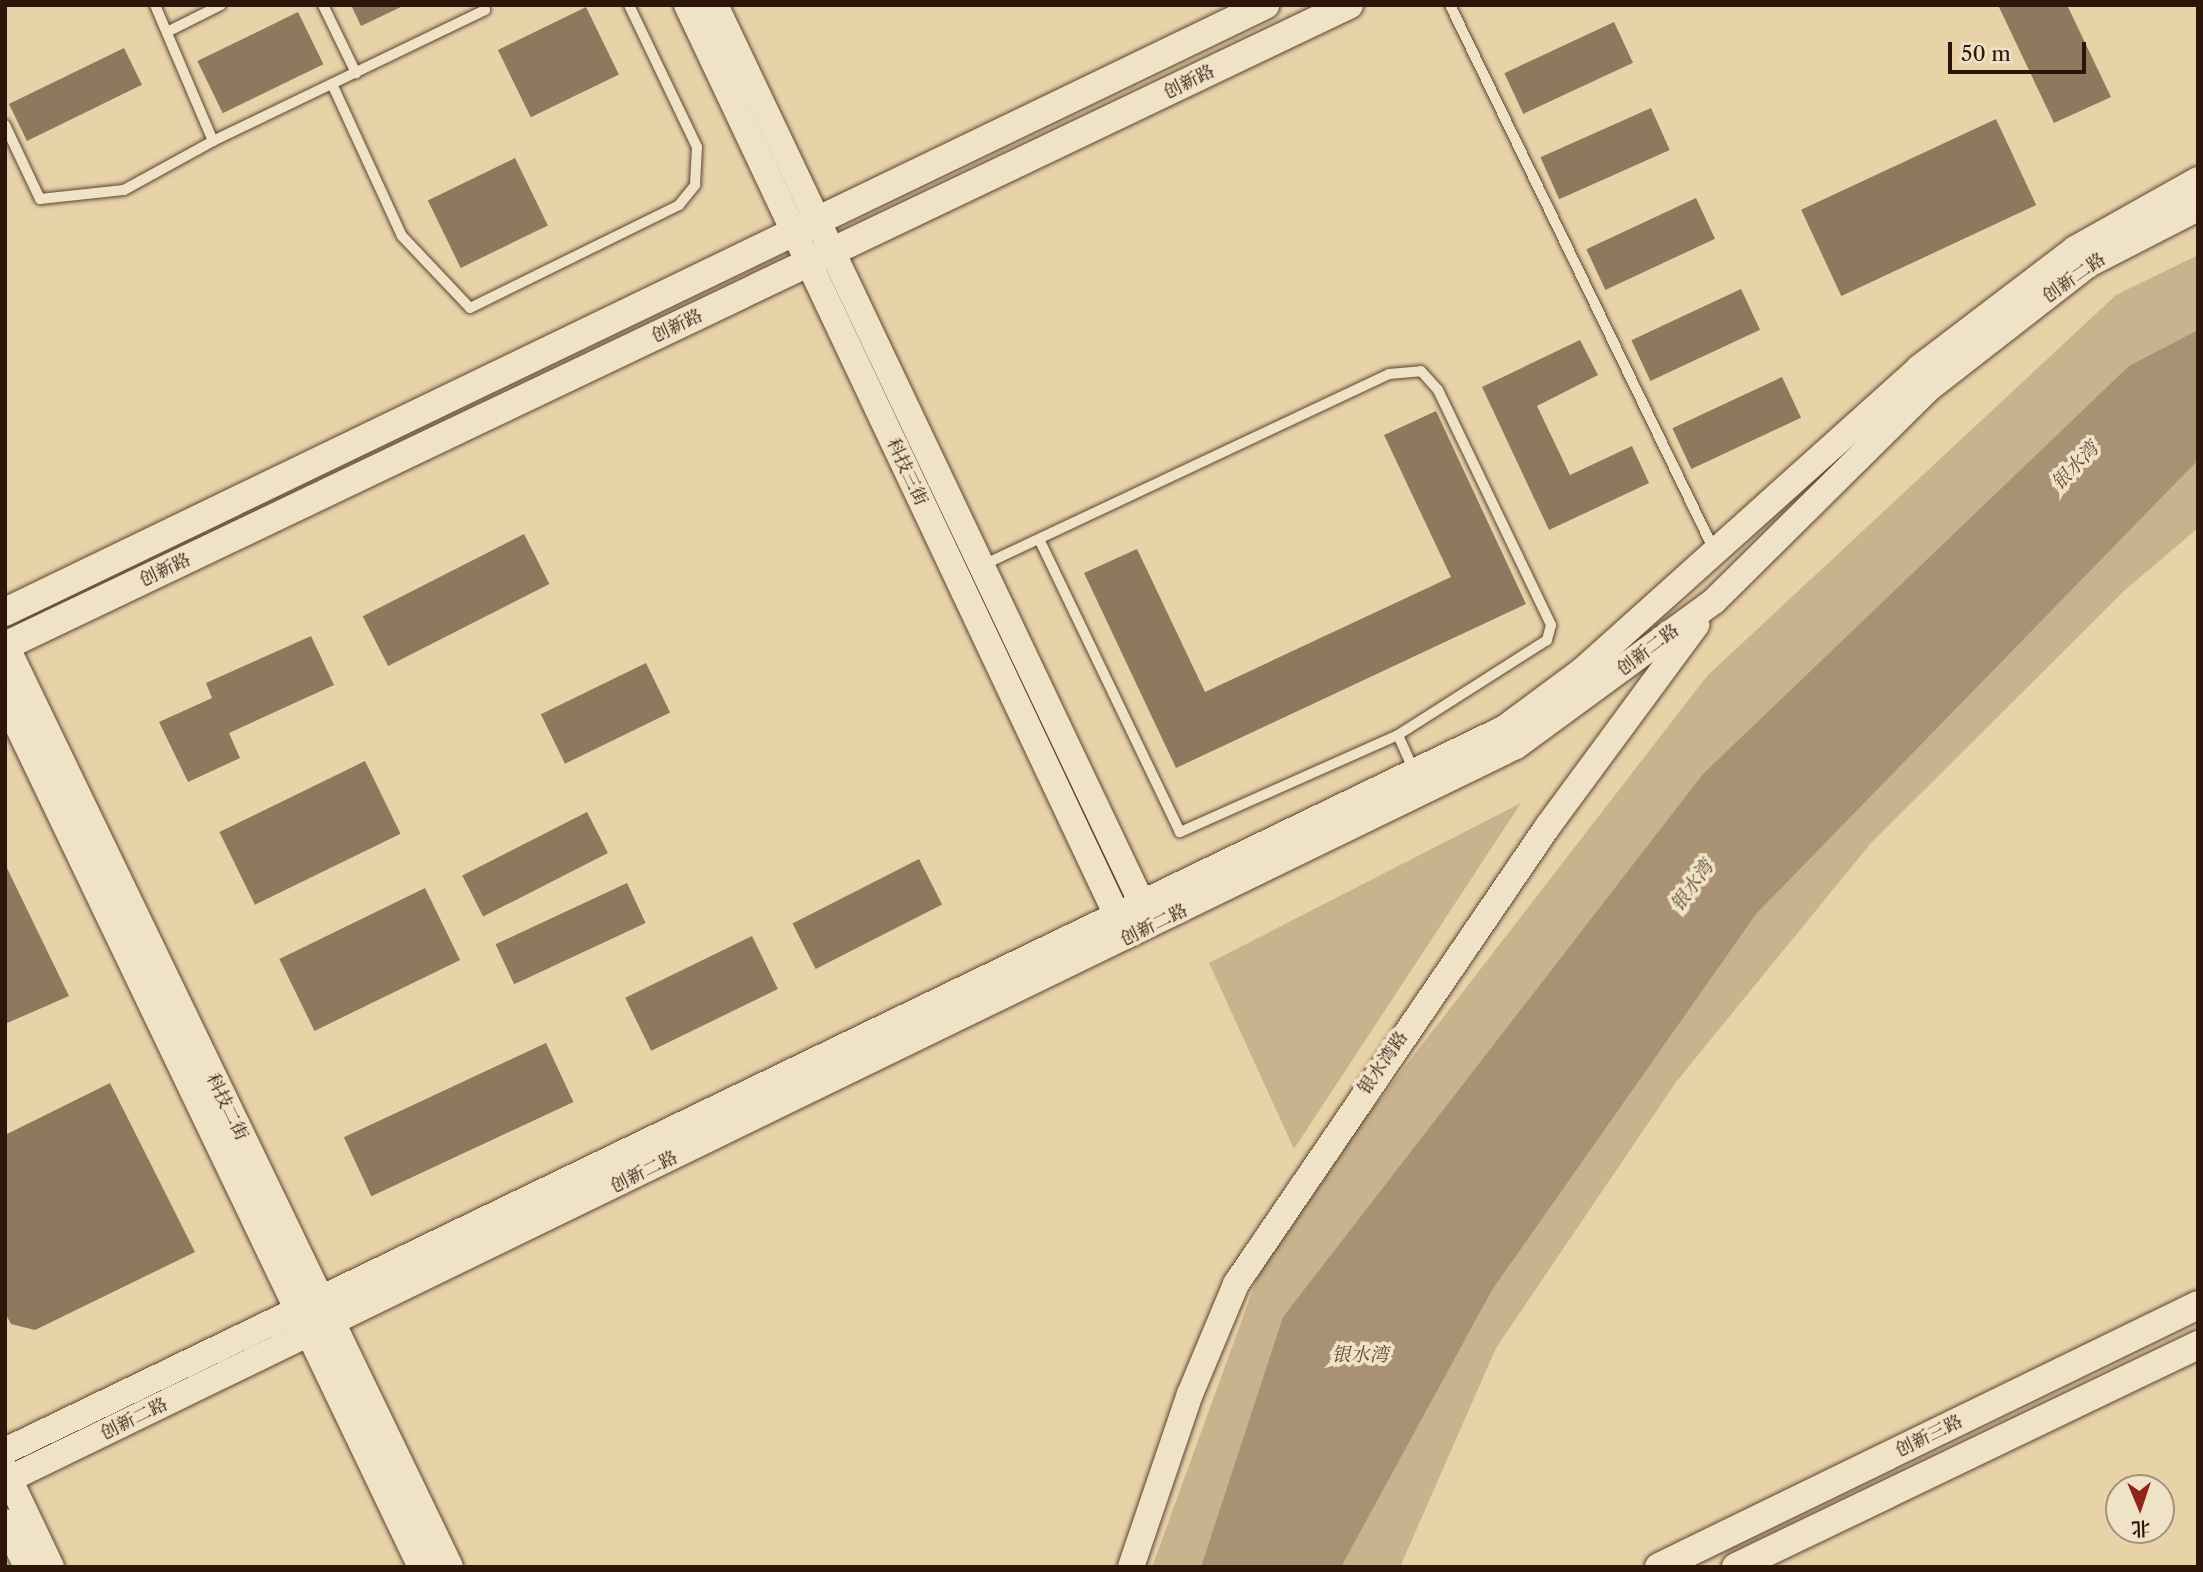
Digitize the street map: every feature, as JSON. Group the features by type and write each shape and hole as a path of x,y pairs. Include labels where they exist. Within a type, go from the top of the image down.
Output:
{"main road":[{"name":"创新路","path":"5,612 805,224 1265,5"},
{"name":"创新路","path":"5,646 1349,5"},
{"name":"科技二街","path":"5,646 316,1316 422,1567"},
{"name":"科技二街","path":"5,697 316,1316 449,1567"},
{"name":"创新三路","path":"1659,1567 2198,1305"},
{"name":"创新三路","path":"1736,1567 2198,1345"}],"street":[{"name":"科技三街","path":"687,5 805,224 981,566 1152,926"},
{"name":"科技三街","path":"715,5 805,224"},
{"name":"创新二路","path":"7,1477 316,1316 1116,914 1505,728 1583,670 1919,368 2075,248 2198,180"},
{"name":"创新二路","path":"5,1451 316,1316 1128,938 1516,746 1714,601 1927,389 2087,265 2198,208"},
{"name":"科技三街","path":"821,257 1128,938"},
{"name":"银水湾路","path":"1131,1567 1190,1394 1236,1284 1540,837 1714,601"},
{"path":"7,1477 51,1567"},
{"path":"5,1522 27,1567"}],"lane":[{"path":"155,5 213,141"},
{"path":"167,32 221,5"},
{"path":"323,5 356,73"},
{"path":"332,84 402,236 470,308 679,205 695,185 697,147 629,5"},
{"path":"1450,5 1715,552"},
{"path":"5,125 40,199 124,190 213,141 485,10"},
{"path":"981,566 1389,374 1421,371 1438,390 1551,625 1547,640 1398,735 1180,832 1039,539"},
{"path":"1398,735 1415,771"}],"shaded area":[{"path":"2198,255 2198,528 2125,590 1871,843 1676,1082 1496,1348 1400,1567 1152,1567 1271,1240 1707,676 2116,295"},
{"path":"1521,803 1294,1149 1209,963"}],"water":[{"name":"银水湾","path":"2198,330 2198,460 1756,914 1492,1290 1341,1567 1201,1567 1283,1317 1703,774 2129,366"}],"building":[{"path":"351,5 405,5 361,26"},
{"path":"1998,5 2067,5 2111,97 2054,123"},
{"path":"586,7 619,74 531,117 498,50"},
{"path":"298,12 323,64 223,113 197,61"},
{"path":"1614,22 1633,63 1523,114 1504,73"},
{"path":"124,48 142,85 27,141 9,104"},
{"path":"1651,108 1670,150 1559,199 1540,157"},
{"path":"1996,119 2036,205 1841,296 1801,210"},
{"path":"515,158 548,225 461,268 428,201"},
{"path":"1696,198 1715,239 1605,290 1586,249"},
{"path":"1741,289 1760,330 1650,381 1631,340"},
{"path":"1580,340 1598,375 1537,406 1570,475 1632,446 1649,483 1549,530 1482,387"},
{"path":"1782,377 1801,418 1691,469 1672,428"},
{"path":"1436,411 1526,604 1176,768 1084,573 1137,549 1205,692 1451,577 1384,435"},
{"path":"524,534 549,584 388,666 363,616"},
{"path":"311,636 334,685 229,733 240,758 188,782 159,722 212,698 206,683"},
{"path":"646,663 670,712 565,764 541,714"},
{"path":"365,761 401,834 255,905 219,832"},
{"path":"587,812 608,853 483,917 462,876"},
{"path":"919,859 942,904 816,969 792,923"},
{"path":"5,864 69,996 5,1024"},
{"path":"627,883 646,923 514,984 496,944"},
{"path":"425,888 460,960 314,1031 279,959"},
{"path":"752,936 778,989 651,1051 625,998"},
{"path":"546,1043 573,1102 371,1196 344,1137"},
{"path":"110,1083 195,1252 35,1330 11,1324 5,1313 5,1135"}]}
